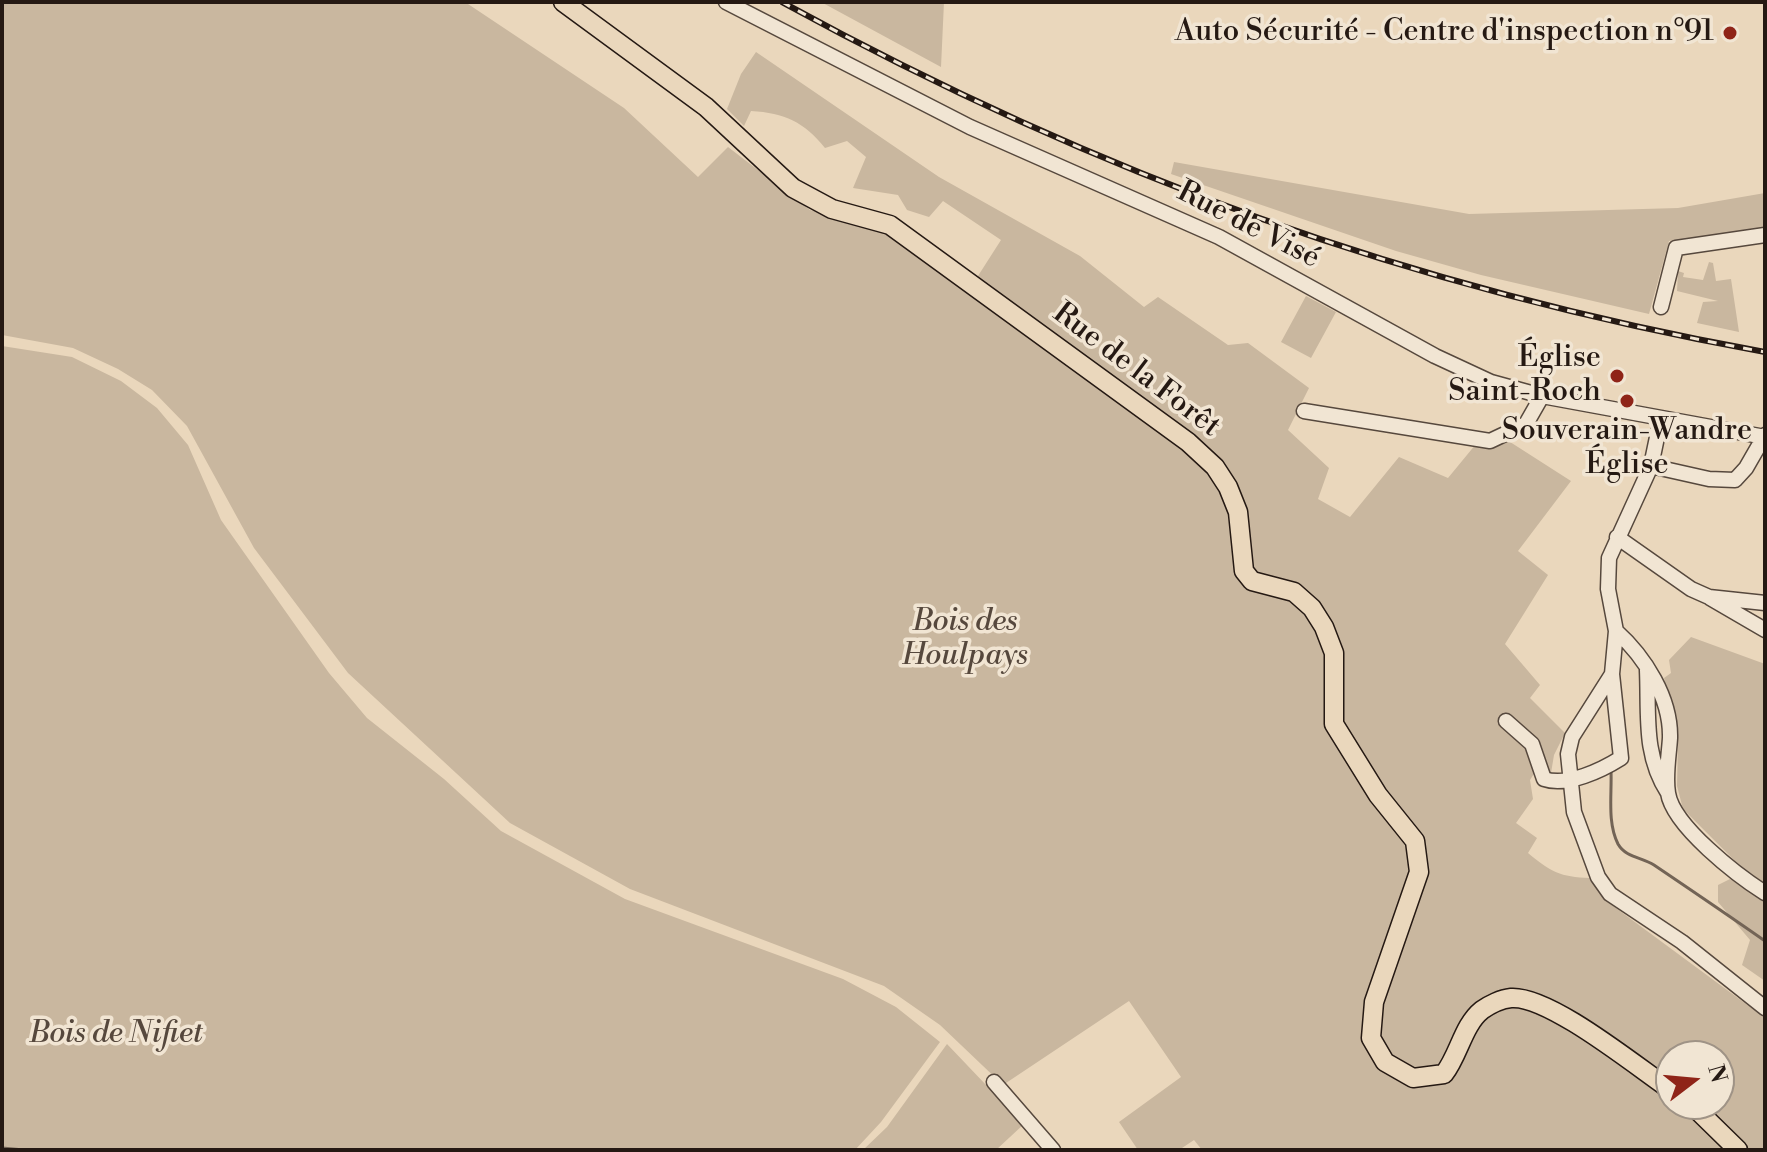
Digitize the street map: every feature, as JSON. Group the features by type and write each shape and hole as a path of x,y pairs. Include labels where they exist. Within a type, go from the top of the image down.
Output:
{"main road":[{"name":"Rue de la Forêt","path":"563,2 706,107 793,188 832,209 890,225 1188,442 1215,467 1238,512 1244,571 1252,581 1294,592 1318,617 1334,653 1334,724 1378,795 1415,841 1419,872 1374,1002 1371,1038 1385,1062 1413,1078 1444,1074 1457,1057 1468,1028 1480,1011 1511,998 1533,1001 1560,1014 1655,1079"},
{"path":"1707,1120 1738,1150"}],"street":[{"name":"Rue de Visé","path":"726,2 970,127 1219,237 1435,356 1491,382 1542,396 1765,436"},
{"path":"1661,307 1676,248 1765,235"},
{"path":"1304,411 1490,441 1526,424 1542,396"},
{"path":"1506,721 1532,744 1544,779 1552,782 1570,779 1621,758 1612,674 1616,631 1607,571 1617,537 1651,466 1661,418"},
{"path":"1651,466 1709,479 1735,480 1765,436"},
{"path":"1617,537 1691,589 1765,630"},
{"path":"1709,597 1765,603"},
{"path":"1616,631 1661,691 1670,733 1668,794"},
{"path":"1647,670 1648,743 1656,774 1684,823 1765,893"},
{"path":"1612,674 1572,737 1568,754 1579,824 1598,877 1610,894 1682,942 1765,1008"},
{"path":"994,1082 1053,1150"}],"green space":[{"name":"Bois des Houlpays","path":"2,2 465,2 624,108 698,177 728,147 810,210 889,231 969,290 1001,240 943,201 929,217 907,210 898,195 853,188 866,157 847,141 825,148 793,120 751,111 744,126 727,109 741,74 756,52 939,177 1080,256 1144,307 1158,297 1228,345 1248,343 1309,388 1288,430 1329,468 1318,499 1350,517 1399,457 1448,478 1476,444 1507,440 1571,481 1518,551 1548,575 1505,644 1540,685 1530,698 1565,733 1554,755 1551,773 1535,772 1530,780 1533,799 1516,823 1537,838 1528,853 1563,875 1590,878 1605,900 1765,1018 1765,1150 1202,1150 1194,1140 1179,1150 1138,1150 1119,1122 1181,1077 1129,1001 1003,1085 940,1025 884,986 630,889 510,823 348,673 254,548 187,426 152,390 118,369 73,348 2,335"},
{"path":"821,2 944,2 941,67"},
{"path":"1174,162 1469,214 1678,208 1765,193 1765,228 1669,241 1649,314 1481,275 1396,251 1171,174"},
{"path":"1709,262 1713,263 1716,281 1731,279 1739,332 1697,323 1703,302 1718,301 1677,291 1678,271 1684,273 1683,277 1703,280"},
{"path":"1306,296 1336,312 1311,358 1281,342"},
{"name":"Bois de Nifiet","path":"2,346 72,357 121,381 157,408 188,445 221,520 329,673 367,718 444,779 501,831 625,899 843,979 896,1007 940,1042 881,1122 855,1150 2,1150"},
{"path":"1691,637 1765,664 1765,883 1742,868 1683,809 1677,786 1678,739 1664,678 1671,673 1669,660"},
{"path":"1730,879 1765,900 1765,981 1742,965 1750,940 1718,902 1718,885"},
{"path":"947,1044 987,1086 989,1083 1024,1124 996,1150 863,1150 887,1127"}],"waterway":[{"path":"1611,771 1612,827 1621,849 1654,865 1765,941"},
{"path":"2,1148 24,1150"}],"railway":[{"path":"782,2 900,64 1019,121 1138,172 1259,218 1381,259 1506,295 1634,326 1765,352"}],"place":[{"name":"Auto Sécurité - Centre d'inspection n°91","path":"1730,33"},
{"name":"Église Saint-Roch","path":"1617,376"},
{"name":"Souverain-Wandre Église","path":"1627,401"}]}
